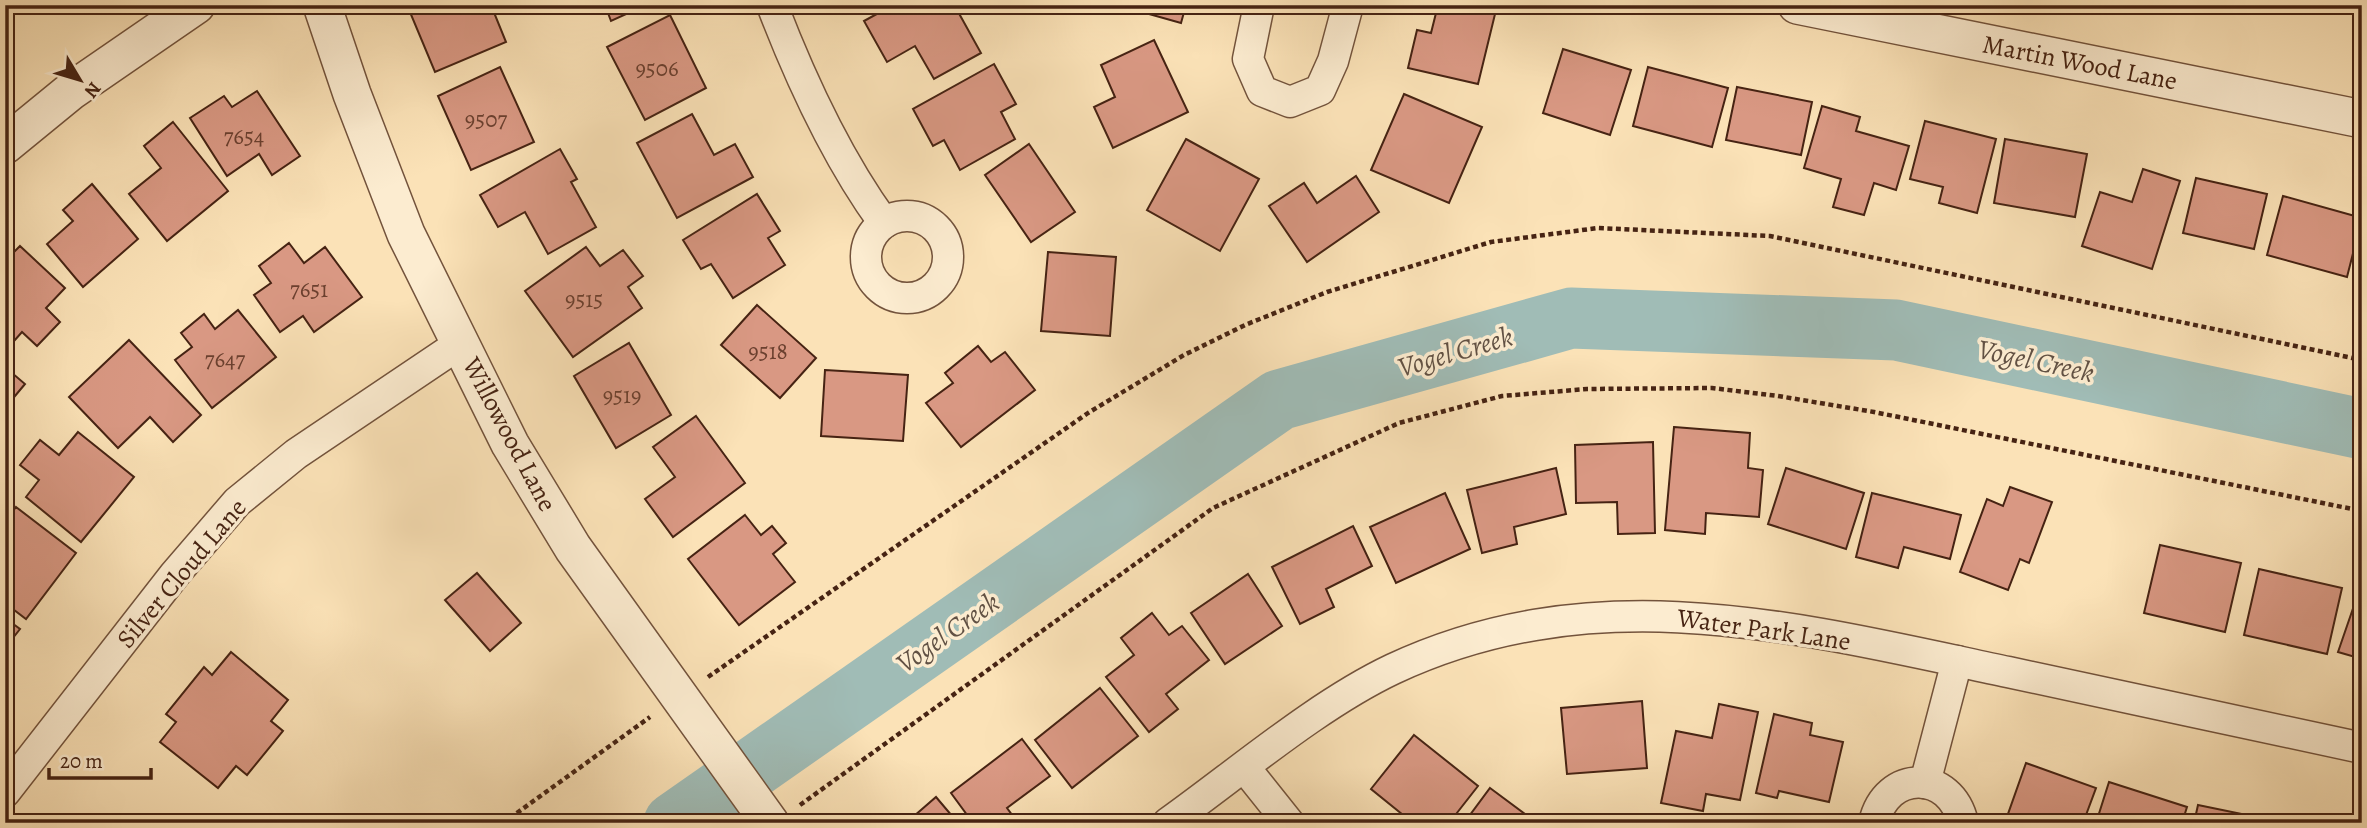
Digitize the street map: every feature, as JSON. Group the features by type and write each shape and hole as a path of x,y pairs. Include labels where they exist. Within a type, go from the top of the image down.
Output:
{"street":[{"path":"5,145 71,91 196,5"},
{"name":"Willowood Lane","path":"322,5 405,234 510,444 573,548 745,789 783,815"},
{"path":"772,5 789,49 863,194 884,223"},
{"path":"1259,5 1248,59 1262,91 1290,102 1320,90 1333,61 1348,5"},
{"name":"Martin Wood Lane","path":"1797,5 2362,119"},
{"name":"Silver Cloud Lane","path":"5,792 175,573 237,502 296,454 461,343"},
{"name":"Water Park Lane","path":"1168,823 1342,697 1394,668 1464,643 1521,628 1586,618 1651,614 1715,617 1957,661 2362,748"},
{"path":"1925,783 1957,661"},
{"path":"1245,768 1289,823"},
{"path":"1874,823 1886,796 1911,783 1925,783 1940,788 1952,797 1960,810 1963,823"}],"path":[{"path":"698,684 1088,413 1184,355 1245,325 1327,292 1491,242 1598,228 1770,236 2362,360"},
{"path":"783,815 1213,508 1399,423 1502,396 1587,389 1712,388 1778,396 1874,412 2362,511"},
{"path":"503,823 660,711"}],"building":[{"path":"407,5 491,5 506,42 435,72"},
{"path":"605,5 646,5 611,21"},
{"path":"893,5 961,5 956,8 981,53 934,79 915,46 887,62 864,21"},
{"path":"1117,5 1186,5 1181,23"},
{"path":"1438,5 1474,5 1496,10 1478,84 1408,68 1417,30 1431,33"},
{"path":"670,15 706,88 645,120 607,47"},
{"path":"1154,40 1188,112 1113,148 1094,107 1115,97 1101,65"},
{"path":"1563,49 1631,70 1610,135 1543,113"},
{"path":"994,64 1016,104 1001,112 1015,139 960,170 944,140 933,146 913,109"},
{"path":"500,67 534,142 471,170 438,96"},
{"path":"1648,67 1728,88 1712,147 1633,126"},
{"path":"1737,87 1812,102 1801,155 1726,140"},
{"path":"257,91 300,156 272,175 259,154 227,176 190,118 224,96 232,107"},
{"path":"1404,94 1482,127 1449,203 1371,170"},
{"path":"1822,106 1860,117 1856,131 1909,146 1896,190 1874,183 1864,215 1833,207 1841,179 1804,168"},
{"path":"692,114 714,155 735,144 753,177 677,218 637,143"},
{"path":"1925,121 1996,139 1977,213 1939,203 1943,187 1910,179"},
{"path":"173,122 228,191 167,241 129,194 161,168 144,146"},
{"path":"1186,139 1259,179 1220,251 1147,210"},
{"path":"2005,139 2087,154 2075,217 1994,203"},
{"path":"1029,144 1075,212 1031,242 985,175"},
{"path":"560,149 577,179 571,182 596,227 548,254 525,212 498,227 480,195"},
{"path":"2143,169 2180,181 2152,269 2082,246 2100,192 2132,202"},
{"path":"1356,176 1379,212 1307,262 1269,206 1304,183 1317,203"},
{"path":"2196,178 2267,194 2254,249 2183,233"},
{"path":"92,184 138,239 83,287 47,244 73,221 63,210"},
{"path":"757,194 780,231 768,238 785,265 733,298 711,264 701,269 683,240"},
{"path":"2283,196 2362,218 2347,277 2267,255"},
{"path":"289,243 304,263 325,247 362,297 314,332 303,316 280,332 254,295 271,283 259,266"},
{"path":"20,246 65,288 46,308 60,322 37,346 22,332 7,349 5,261"},
{"path":"586,247 600,266 623,250 643,276 628,287 642,308 573,357 525,291"},
{"path":"1048,252 1116,257 1110,336 1041,331"},
{"path":"757,305 816,358 780,398 721,345"},
{"path":"238,310 276,357 212,408 175,360 192,347 181,333 204,314 215,329"},
{"path":"129,340 201,415 173,442 150,417 118,448 69,397"},
{"path":"629,343 671,415 616,448 574,376"},
{"path":"978,346 991,362 1005,352 1035,390 961,447 926,403 953,383 945,373"},
{"path":"5,367 25,384 5,408"},
{"path":"825,370 908,375 903,441 821,436"},
{"path":"696,416 745,483 673,537 645,499 675,477 653,447"},
{"path":"1674,427 1750,433 1748,468 1763,470 1759,517 1706,513 1705,534 1665,530"},
{"path":"78,432 134,477 81,542 26,497 39,480 20,465 40,440 59,455"},
{"path":"1653,442 1655,533 1618,534 1617,502 1576,503 1575,445"},
{"path":"1556,468 1566,514 1514,527 1517,544 1482,553 1467,490"},
{"path":"1786,468 1864,493 1846,549 1768,524"},
{"path":"2010,487 2052,502 2029,563 2020,559 2008,590 1960,572 1987,499 2003,506"},
{"path":"1445,493 1470,549 1396,583 1370,527"},
{"path":"1872,493 1961,515 1950,559 1904,547 1898,568 1856,557"},
{"path":"16,507 76,553 26,619 5,603 5,521"},
{"path":"745,515 761,535 772,526 786,543 773,554 795,582 739,625 688,559"},
{"path":"1353,526 1372,566 1326,589 1334,607 1300,624 1272,567"},
{"path":"2160,545 2241,563 2225,632 2144,613"},
{"path":"2259,569 2342,588 2327,654 2244,635"},
{"path":"477,573 521,623 490,651 445,600"},
{"path":"1248,574 1282,626 1225,664 1191,613"},
{"path":"2358,594 2362,595 2362,659 2338,652"},
{"path":"1152,613 1169,635 1182,626 1209,660 1166,694 1178,709 1149,732 1106,677 1134,655 1121,638"},
{"path":"5,618 20,629 5,648"},
{"path":"231,652 288,700 271,721 283,731 247,775 236,766 218,788 160,742 176,722 166,714 204,667 212,675"},
{"path":"1100,688 1138,736 1072,788 1035,740"},
{"path":"1642,701 1647,768 1567,774 1561,708"},
{"path":"1719,704 1758,712 1740,800 1706,794 1703,811 1661,803 1676,731 1712,738"},
{"path":"1774,714 1812,723 1810,735 1843,742 1829,802 1779,791 1777,798 1756,793"},
{"path":"1414,735 1478,786 1449,823 1413,823 1371,789"},
{"path":"1022,739 1050,776 1007,808 1018,823 973,823 951,793"},
{"path":"2026,763 2096,788 2083,823 2033,823 2008,814"},
{"path":"2109,782 2187,807 2182,823 2096,823"},
{"path":"1490,788 1537,823 1464,823"},
{"path":"936,797 958,823 906,823"},
{"path":"2198,805 2276,821 2276,823 2194,823"}],"waterway":[{"name":"Vogel Creek","path":"674,823 1279,400 1571,318 1896,330 2362,429"}]}
